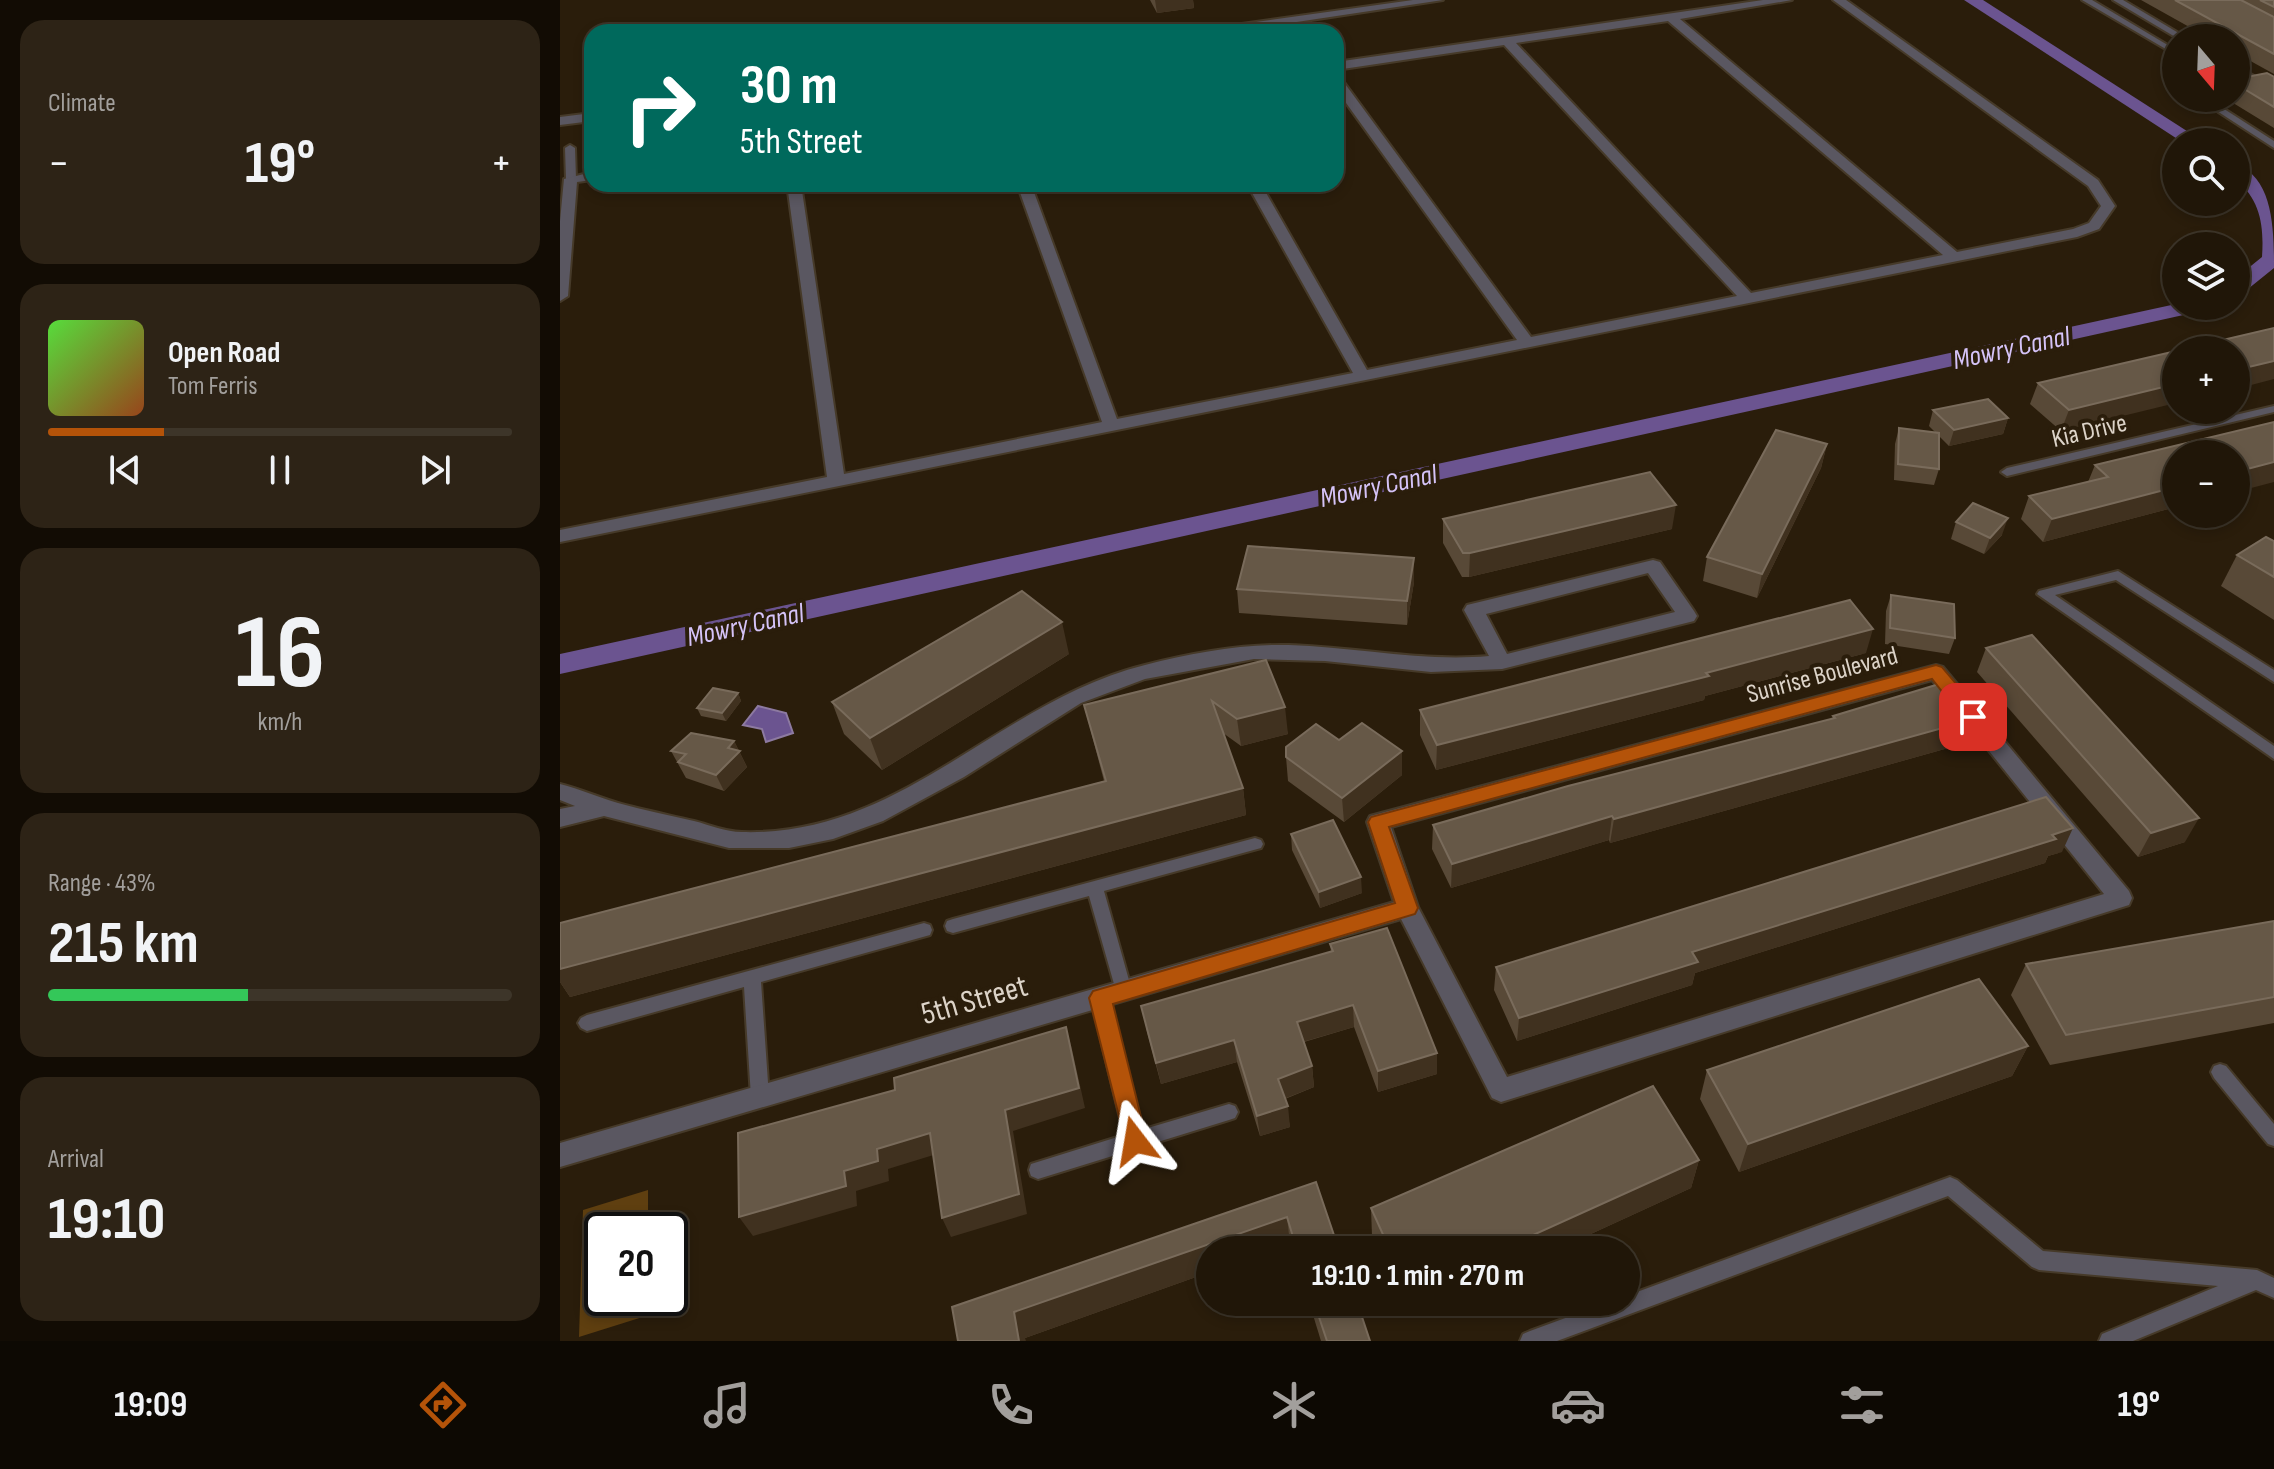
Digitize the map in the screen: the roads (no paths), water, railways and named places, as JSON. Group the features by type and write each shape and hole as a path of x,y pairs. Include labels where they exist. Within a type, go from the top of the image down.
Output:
{"street":[{"path":"1270,24 1385,3 1437,0"},
{"path":"1344,65 1786,0"},
{"path":"560,536 2077,233 2094,226 2108,206 2093,183 1839,0"},
{"path":"1671,17 1954,257"},
{"path":"1507,41 1747,298"},
{"path":"1344,91 1526,342"},
{"path":"560,121 584,118"},
{"path":"560,296 571,179 584,177"},
{"path":"795,192 836,479"},
{"path":"1027,192 1111,425"},
{"path":"1259,192 1362,375"},
{"path":"560,792 603,808 737,840 800,836 889,811 963,770 1074,698 1129,678 1253,652 1439,666 1502,662 1687,616 1653,566 1474,610 1502,662"},
{"name":"Sunrise Boulevard","path":"1936,672 2121,898 1501,1090 1407,908 1378,822 1936,672"},
{"path":"560,818 603,808"},
{"name":"5th Street","path":"560,1155 1407,908"}],"lane":[{"path":"2086,0 2162,45"},
{"path":"2117,0 2162,26"},
{"path":"2250,77 2274,91"},
{"path":"2223,112 2274,145"},
{"path":"570,148 571,179"},
{"name":"Kia Drive","path":"2007,472 2274,409"},
{"path":"2274,677 2118,575 2044,594 2274,753"},
{"path":"953,926 1255,844"},
{"path":"1095,888 1135,1141"},
{"path":"587,1023 924,930"},
{"path":"752,978 760,1097"},
{"path":"2220,1072 2274,1138"},
{"path":"1038,1170 1229,1112"},
{"path":"1530,1341 1950,1186 2039,1260 2265,1284"},
{"path":"2109,1341 2265,1284"}],"waterway":[{"name":"Mowry Canal","path":"1972,0 2173,128"},
{"name":"Mowry Canal","path":"2250,182 2257,188 2274,227"},
{"name":"Mowry Canal","path":"2250,277 2272,259 2274,229"},
{"name":"Mowry Canal","path":"560,664 2162,314"}]}
